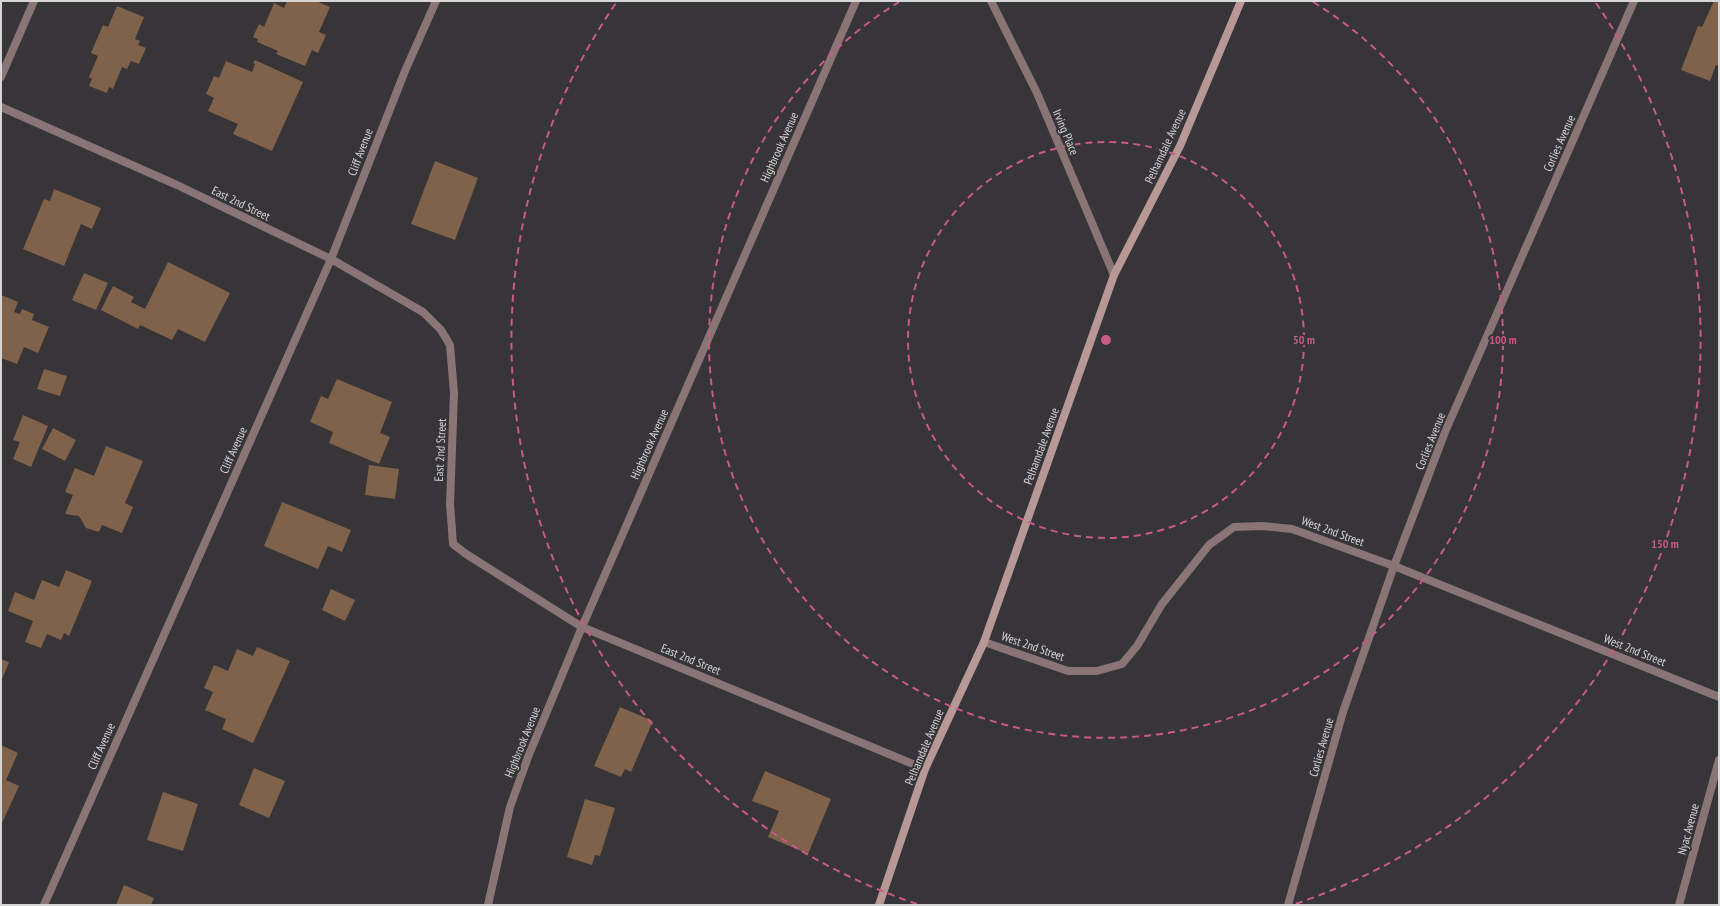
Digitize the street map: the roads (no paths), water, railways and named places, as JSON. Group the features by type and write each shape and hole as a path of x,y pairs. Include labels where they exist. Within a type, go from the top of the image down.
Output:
{"street":[{"path":"1,77 34,1"},
{"name":"Cliff Avenue","path":"44,905 331,259 405,71 436,1"},
{"name":"Highbrook Avenue","path":"488,905 510,807 528,757 582,627 856,1"},
{"name":"Irving Place","path":"991,1 1036,93 1114,275"},
{"name":"Pelhamdale Avenue","path":"879,905 925,768 984,642 1114,275 1180,146 1241,1"},
{"name":"Corlies Avenue","path":"1288,905 1343,712 1394,566 1446,432 1634,1"},
{"name":"East 2nd Street","path":"1,107 177,185 331,259 423,312 441,330 450,345 454,393 450,504 453,544 466,554 582,627 925,768"},
{"name":"West 2nd Street","path":"984,642 1068,671 1097,671 1122,664 1137,646 1162,604 1209,545 1234,527 1262,526 1292,529 1394,566 1719,697"},
{"name":"Nyac Avenue","path":"1679,905 1719,760"}]}
